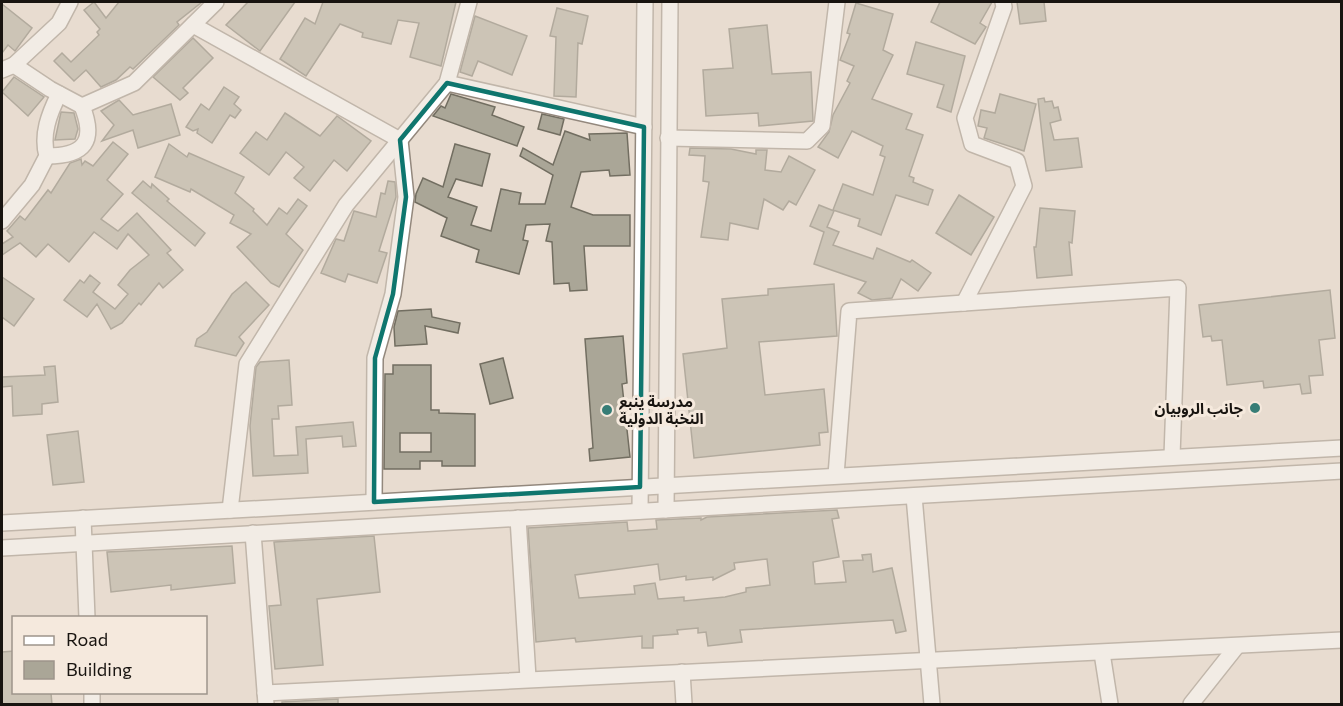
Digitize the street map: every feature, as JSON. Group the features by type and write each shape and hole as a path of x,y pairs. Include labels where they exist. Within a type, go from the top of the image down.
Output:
{"street":[{"path":"47,156 69,155 83,146 88,138 89,124 82,106 8,67 59,23 70,2"},
{"path":"82,106 134,83 216,2"},
{"path":"230,510 247,364 345,205 447,83 469,2"},
{"path":"640,511 645,2"},
{"path":"666,510 670,2"},
{"path":"668,138 807,141 822,126 837,2"},
{"path":"964,303 1024,186 1017,161 972,144 965,118 1004,7 1003,2"},
{"path":"193,25 400,140"},
{"path":"447,83 644,127"},
{"path":"2,221 32,185 47,156 44,146 48,115 59,94"},
{"path":"374,501 375,358 393,294 406,197 400,140"},
{"path":"836,475 849,311 1178,288 1172,456"},
{"path":"2,523 1341,448"},
{"path":"2,548 1341,471"},
{"path":"914,496 932,705"},
{"path":"83,518 82,543 87,616"},
{"path":"518,518 528,678"},
{"path":"253,533 265,699 528,678 1102,653 1341,640"},
{"path":"1191,705 1237,646"},
{"path":"1102,653 1110,705"},
{"path":"682,672 684,705"}],"highlighted area":[{"path":"447,83 644,127 640,487 374,502 375,358 393,294 406,197 400,140"}],"building":[{"path":"94,2 106,18 119,2 202,2 177,22 179,25 133,69 130,67 116,80 101,87 86,70 74,81 54,61 62,53 71,62 99,35 97,32 100,29 84,10"},
{"path":"248,2 295,2 260,51 226,25"},
{"path":"323,2 456,2 441,66 410,57 419,23 398,20 391,44 362,37 363,33 340,24 306,76 280,59 305,18 315,24"},
{"path":"940,2 992,2 980,23 986,27 975,44 931,22"},
{"path":"1017,2 1044,2 1046,21 1020,24"},
{"path":"856,3 893,14 883,50 893,55 872,99 912,114 906,129 923,135 909,176 914,178 913,182 933,190 928,205 896,195 881,235 858,226 860,219 833,210 843,184 873,195 885,157 880,155 883,146 852,131 838,158 818,147 829,132 833,115 850,83 847,81 854,66 840,60 850,34 847,33"},
{"path":"2,4 32,28 15,51 8,45 2,53"},
{"path":"557,8 588,16 582,44 578,43 576,97 554,96 556,37 550,36"},
{"path":"475,16 527,36 512,75 478,61 472,76 460,72"},
{"path":"767,25 772,74 811,72 813,121 759,126 758,113 706,116 703,70 733,68 729,29"},
{"path":"193,38 213,58 183,88 188,93 180,100 153,77"},
{"path":"916,42 965,56 951,112 937,107 944,85 907,74"},
{"path":"14,77 44,97 28,116 2,92"},
{"path":"224,87 239,97 234,104 241,110 235,118 230,115 212,143 197,133 198,129 193,131 186,127 201,104 209,110"},
{"path":"451,94 495,107 492,115 524,127 517,146 433,116 441,106 445,108"},
{"path":"1000,94 1036,104 1024,151 984,138 987,128 978,126 981,110 995,113"},
{"path":"1044,98 1045,102 1052,101 1054,108 1058,107 1061,120 1050,123 1054,140 1078,138 1082,167 1046,171 1038,99"},
{"path":"119,100 133,115 171,104 180,135 138,148 133,130 102,141 114,125 101,111"},
{"path":"61,112 74,113 78,129 75,139 55,140"},
{"path":"285,113 320,136 337,116 371,141 347,171 334,160 310,191 294,178 304,167 286,152 269,175 240,153 256,132 267,140"},
{"path":"542,114 564,119 560,135 538,129"},
{"path":"565,131 590,140 589,134 627,133 630,175 610,176 609,170 581,172 571,207 593,215 630,215 630,246 584,246 587,290 570,291 569,283 554,284 552,242 546,241 550,224 526,225 523,240 528,241 519,274 476,262 479,250 441,236 447,218 415,202 423,178 443,187 455,144 490,154 482,186 456,179 448,197 477,207 471,225 491,231 501,189 521,193 519,204 545,204 553,175 520,156 523,148 553,165"},
{"path":"113,142 128,154 107,180 123,194 101,219 118,231 137,213 171,250 167,253 183,270 163,288 159,283 141,305 139,303 122,323 111,329 97,304 87,317 64,300 80,280 84,283 90,275 100,283 93,292 115,309 128,294 118,285 130,270 149,255 128,234 117,249 94,232 69,262 48,244 36,257 20,243 2,255 2,244 13,237 7,231 20,216 25,220 48,190 51,193 70,163 81,159 82,165 85,161 93,166"},
{"path":"169,144 187,157 189,153 244,177 235,193 254,209 253,211 267,225 279,208 287,214 298,199 307,206 286,234 303,250 279,287 271,283 237,247 251,234 230,223 234,215 191,189 190,192 155,177"},
{"path":"690,148 731,149 756,154 756,150 767,150 765,170 781,172 789,156 815,170 796,205 789,201 783,210 764,199 758,229 730,223 728,240 701,237 709,182 703,181 705,156 689,155"},
{"path":"143,181 151,188 152,184 169,199 167,201 205,233 195,246 132,193"},
{"path":"388,181 395,182 396,197 379,251 387,253 377,283 348,274 345,282 321,273 336,239 344,241 354,211 376,217 381,193 385,194"},
{"path":"959,195 994,217 971,255 936,233"},
{"path":"819,205 834,211 827,227 839,232 833,245 873,259 877,248 910,262 912,260 931,273 918,291 901,279 892,298 872,300 858,293 866,282 814,264 824,232 810,226"},
{"path":"1040,208 1075,211 1072,243 1069,242 1072,275 1037,278 1034,247 1036,247"},
{"path":"2,277 34,299 14,326 2,317"},
{"path":"246,282 269,305 239,337 244,343 236,356 195,346 197,339 207,332 232,294"},
{"path":"834,284 837,336 759,342 765,395 824,389 828,432 819,433 820,445 694,458 683,354 727,348 722,299 768,295 768,289"},
{"path":"1330,290 1335,338 1319,340 1323,375 1309,376 1311,393 1302,394 1300,384 1264,388 1263,381 1227,385 1222,340 1212,341 1211,336 1203,337 1199,305"},
{"path":"431,309 432,317 460,323 458,333 425,326 427,344 395,346 394,327 398,311"},
{"path":"623,336 627,383 622,384 630,457 590,461 589,449 593,448 585,339"},
{"path":"503,358 513,398 490,404 480,364"},
{"path":"289,360 292,405 278,406 279,419 272,419 274,456 298,455 296,427 353,422 356,446 343,447 342,436 306,439 308,473 253,476 250,426 256,367 260,362"},
{"path":"393,365 431,365 431,410 439,410 439,413 475,414 475,466 442,466 442,461 420,461 420,469 384,469 385,374 393,374","holes":["400,433 431,433 431,452 400,452"]},
{"path":"55,366 58,402 42,404 42,414 13,416 12,386 2,387 2,377 45,375 44,367"},
{"path":"78,431 84,482 53,485 47,435"},
{"path":"837,510 839,518 832,519 839,557 813,562 815,584 846,582 843,561 863,560 862,555 871,554 873,572 892,568 906,631 896,633 893,620 740,630 742,642 708,646 706,632 698,633 698,628 677,630 678,634 653,636 653,648 642,648 642,636 576,642 575,638 536,642 528,528 627,522 628,531 657,529 656,520 701,518 701,520 707,517","holes":["767,559 770,585 746,588 746,592 725,597 684,601 684,597 658,599 655,583 634,586 635,594 579,598 575,575 658,564 660,580 686,576 686,580 713,577 713,580 735,569 734,563"]},
{"path":"374,536 380,592 317,599 323,665 275,669 269,606 281,605 274,542"},
{"path":"232,546 235,583 171,590 171,585 111,592 107,552"},
{"path":"12,651 12,694 51,694 52,705 2,705 2,652"},
{"path":"338,699 338,705 282,705 282,702"}],"place":[{"name":"جانب الروبيان","path":"1255,408"},
{"name":"مدرسة ينبع النخبة الدولية","path":"607,410"}]}
